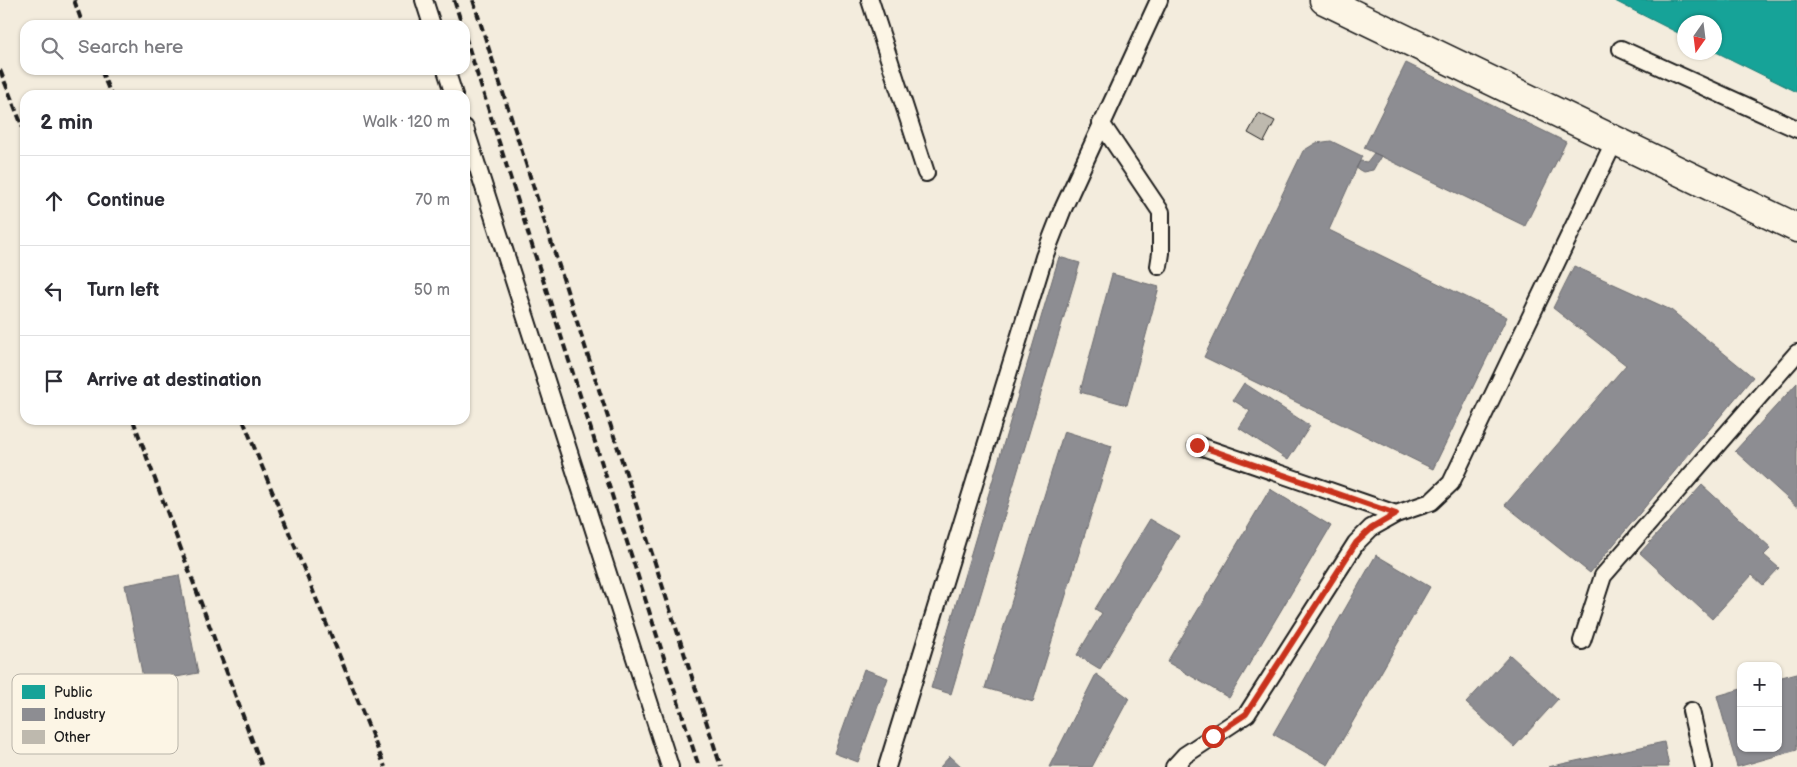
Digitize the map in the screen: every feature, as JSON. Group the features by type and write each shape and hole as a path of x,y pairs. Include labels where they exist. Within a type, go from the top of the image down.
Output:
{"street":[{"path":"1324,0 1797,228"}],"lane":[{"path":"424,0 430,20"},
{"path":"870,0 926,173"},
{"path":"887,767 1044,257 1062,211 1159,0"},
{"path":"1621,49 1797,129"},
{"path":"448,75 452,90"},
{"path":"1101,124 1161,212 1161,253 1159,266"},
{"path":"1174,767 1184,755 1246,714 1356,543 1372,528 1396,514 1431,502 1451,483 1615,140"},
{"path":"470,144 670,767"},
{"path":"1582,641 1603,576 1797,353"},
{"path":"1197,445 1396,514"},
{"path":"1691,711 1704,767"}],"building: Public":[{"path":"1613,0 1797,0 1797,92 1722,55 1722,15 1677,15 1677,32"}],"building: Industry":[{"path":"1406,63 1566,142 1525,226 1364,148"},
{"path":"1331,141 1362,156 1329,230 1507,317 1433,469 1204,357 1303,151 1316,143"},
{"path":"1374,153 1381,156 1373,170 1363,172 1356,168 1360,161 1367,162"},
{"path":"1059,257 1080,263 951,694 931,688"},
{"path":"1574,266 1671,310 1753,377 1590,573 1505,505 1626,365 1553,308"},
{"path":"1112,274 1159,287 1127,405 1080,392"},
{"path":"1244,383 1310,426 1288,460 1239,428 1250,411 1233,400"},
{"path":"1797,383 1797,507 1735,451"},
{"path":"1064,431 1112,446 1033,702 985,688"},
{"path":"1702,485 1771,548 1764,555 1779,568 1763,585 1752,575 1712,619 1640,553"},
{"path":"1270,489 1331,526 1229,698 1167,662"},
{"path":"1150,519 1179,536 1100,669 1077,655 1102,613 1095,609"},
{"path":"1376,555 1430,587 1328,765 1273,734"},
{"path":"179,575 198,673 178,677 178,674 142,674 125,585"},
{"path":"1510,655 1558,699 1514,747 1466,703"},
{"path":"864,669 888,678 858,762 834,753"},
{"path":"1797,673 1797,750 1737,767 1717,696 1737,690 1737,752 1782,752 1782,677"},
{"path":"1096,674 1129,698 1092,767 1049,767"},
{"path":"1664,742 1669,767 1548,767"},
{"path":"950,756 962,767 940,767"}],"building: Other":[{"path":"1259,113 1275,121 1264,142 1248,133"}],"railway":[{"path":"74,0 81,20"},
{"path":"454,0 460,20"},
{"path":"473,0 721,767"},
{"path":"470,52 699,767"},
{"path":"0,70 20,120"},
{"path":"103,75 109,90"},
{"path":"135,425 262,767"},
{"path":"245,425 385,767"}],"route":[{"path":"1197,445 1396,514 1372,528 1356,543 1246,714 1213,736"}]}
